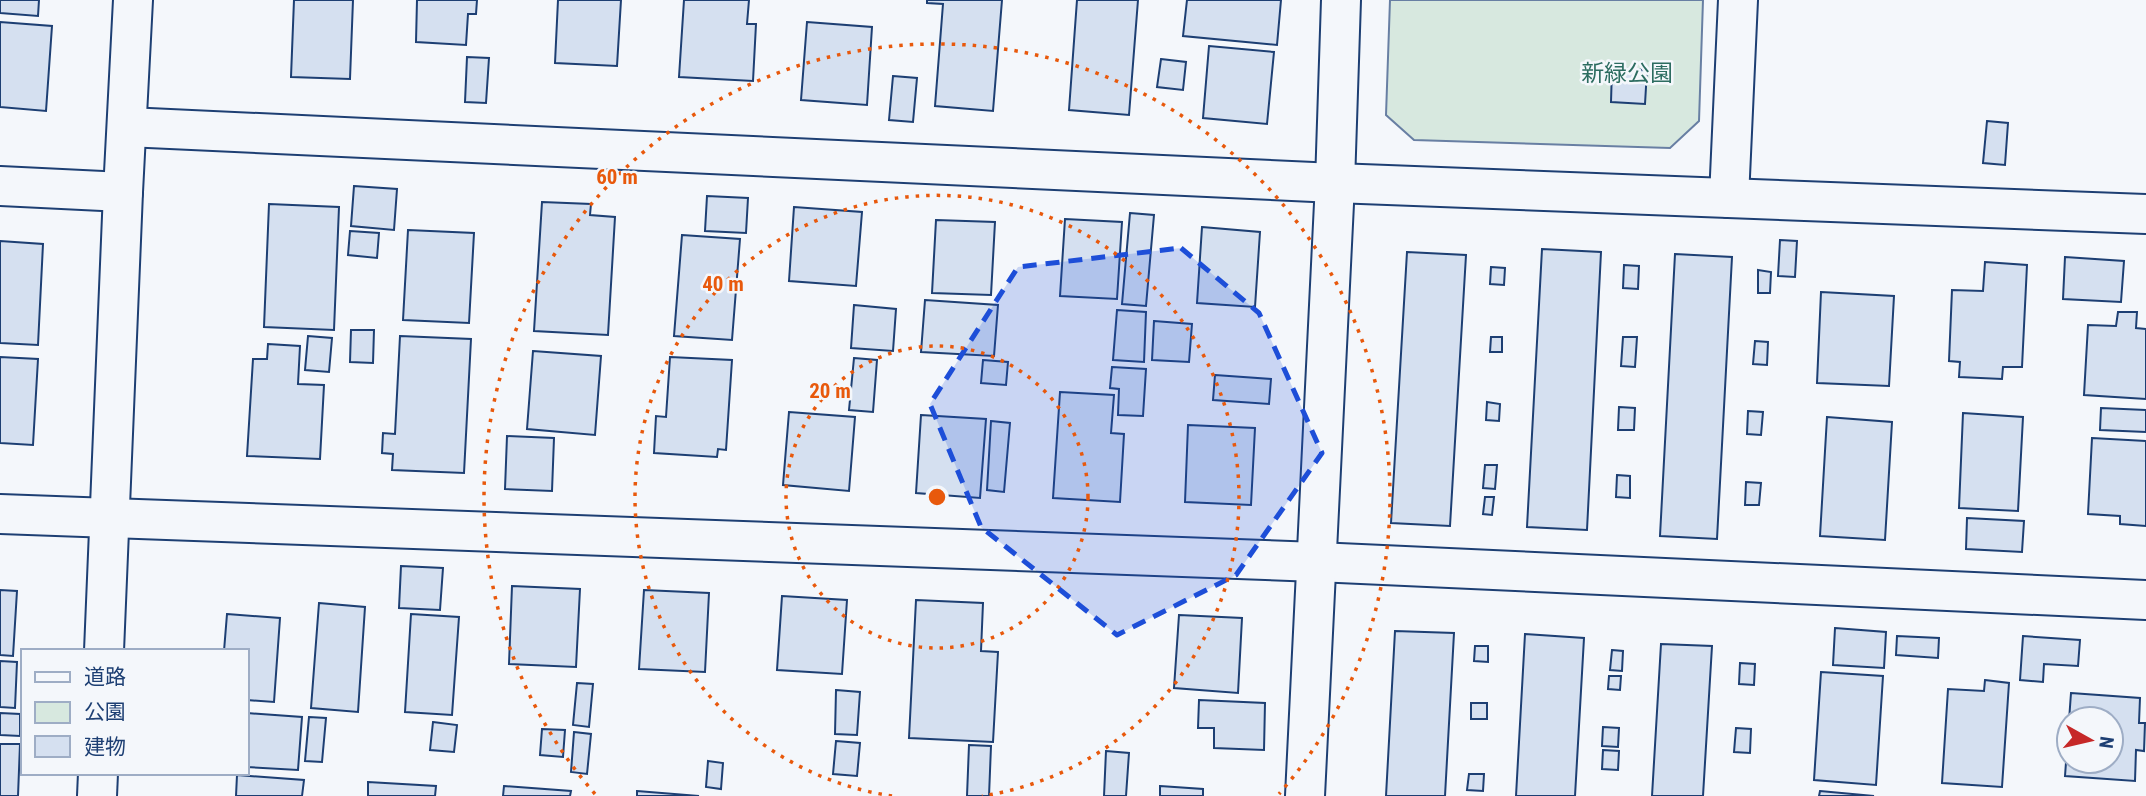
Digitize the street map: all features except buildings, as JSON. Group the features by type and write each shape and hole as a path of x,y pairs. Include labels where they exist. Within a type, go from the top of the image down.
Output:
{"street":[{"path":"104,649 133,0"},
{"path":"1305,796 1335,183 1341,0"},
{"path":"1729,198 1738,0"},
{"path":"127,127 1335,183 2146,214"},
{"path":"0,186 123,192"},
{"path":"0,514 1317,562 2146,600"},
{"path":"97,796 98,775"}],"highlighted area":[{"path":"1181,248 1259,313 1322,453 1236,575 1117,635 981,527 930,404 1018,267"}],"green space":[{"name":"新緑公園","path":"1390,0 1703,0 1699,121 1670,148 1414,140 1386,115"}]}
